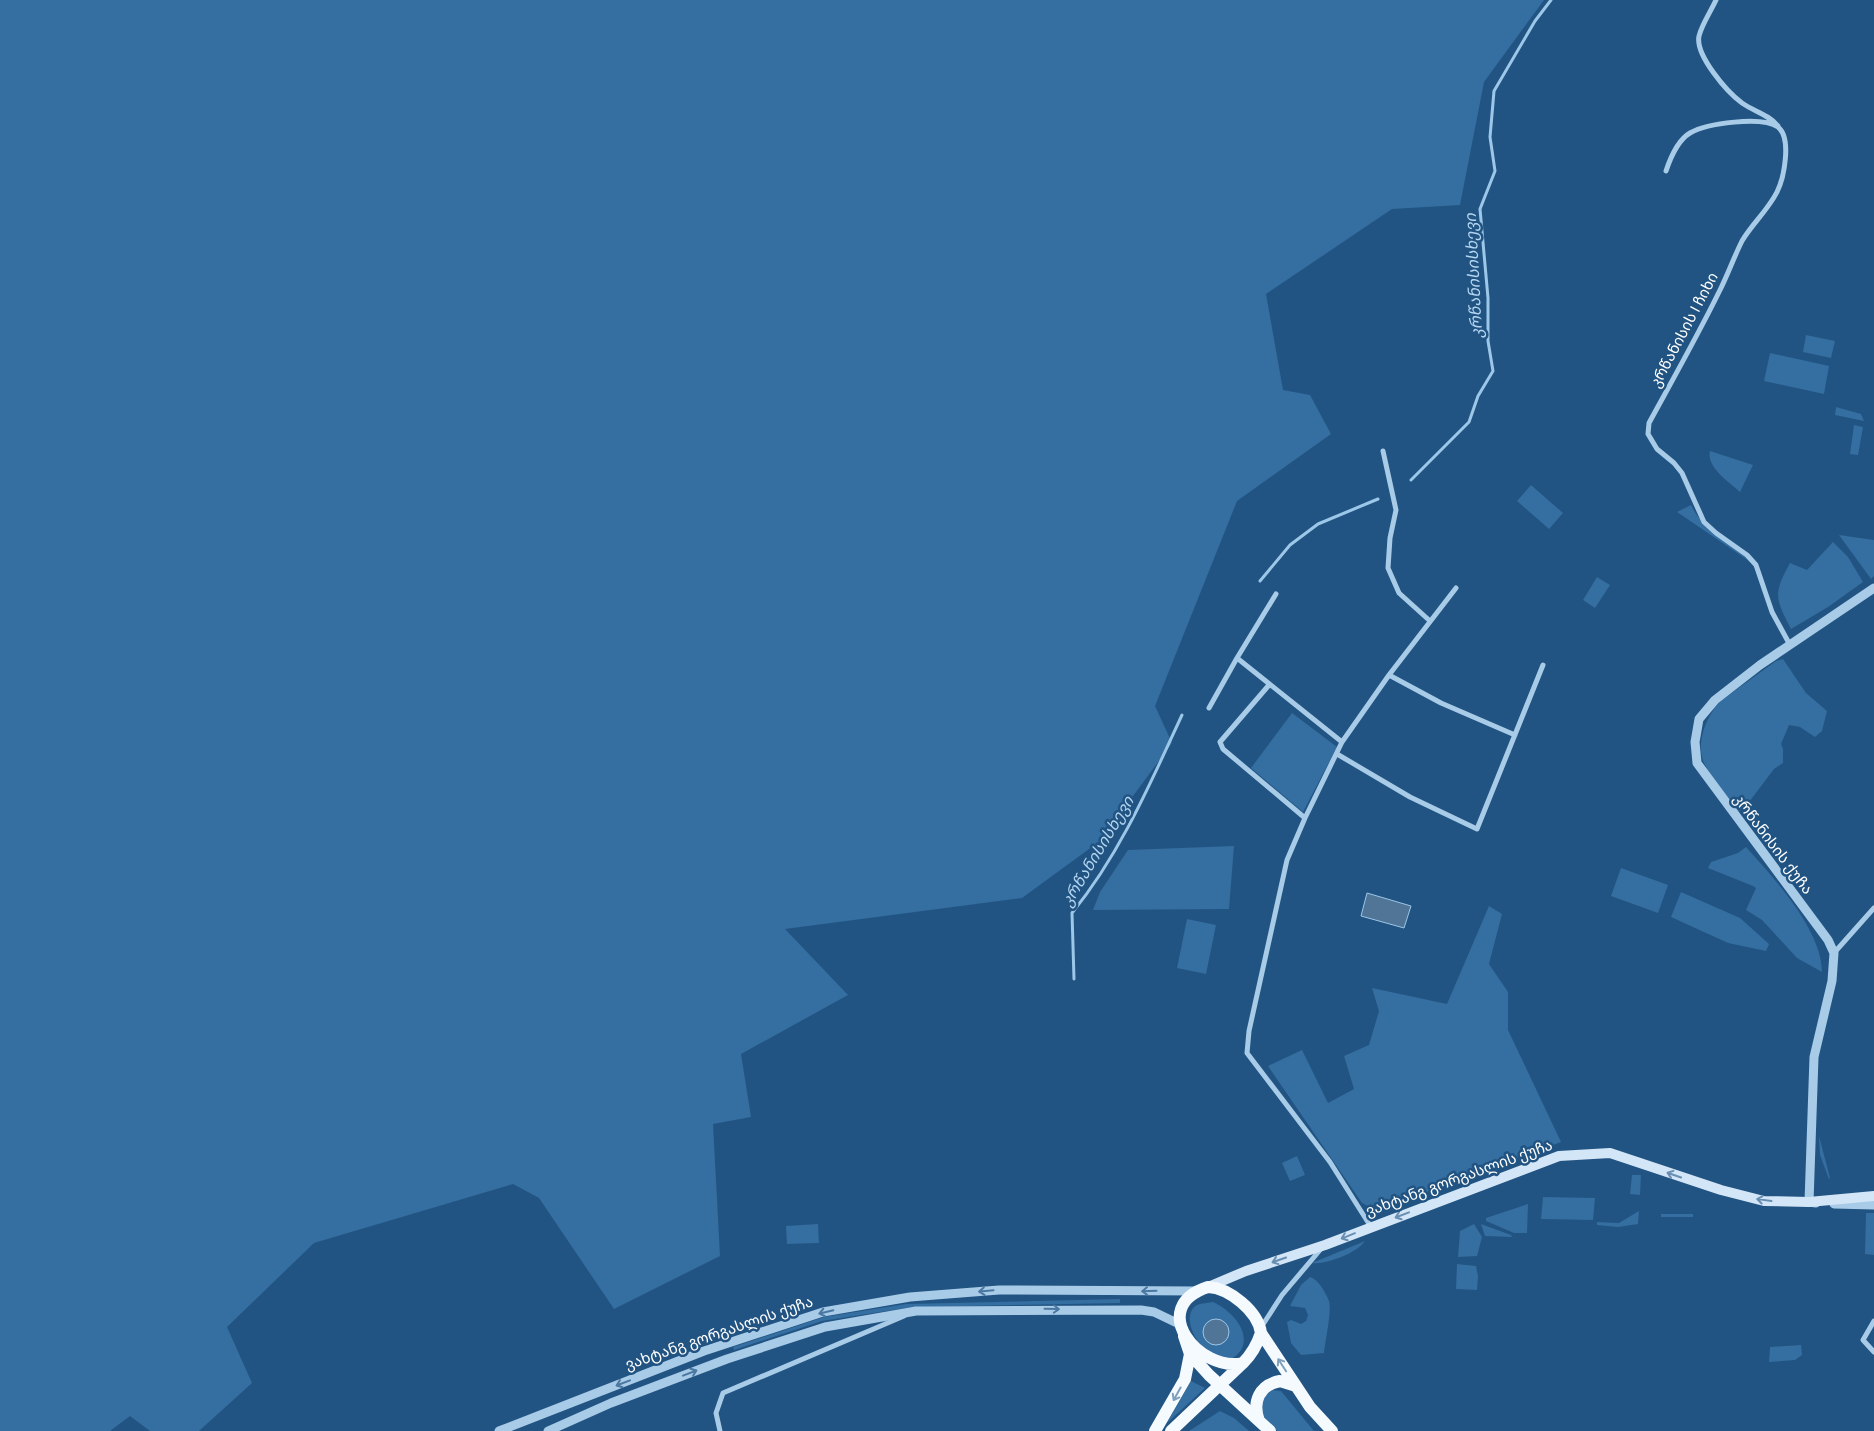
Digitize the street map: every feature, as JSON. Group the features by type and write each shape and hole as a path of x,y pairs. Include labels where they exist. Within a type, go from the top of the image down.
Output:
{"highway":[{"path":"1270,1431 1219,1385 1190,1354 1181,1329 1182,1308 1190,1296 1203,1289 1221,1290 1249,1310 1310,1407 1332,1431"},
{"path":"1181,1329 1214,1361 1227,1365 1243,1363"},
{"path":"1171,1431 1243,1363 1256,1346 1261,1331"},
{"path":"1154,1431 1185,1379 1190,1354"},
{"path":"1258,1421 1255,1405 1257,1396 1264,1388 1280,1381 1296,1386"}],"main road":[{"name":"ვახტანგ გორგასლის ქუჩა","path":"1203,1289 1246,1271 1325,1245 1559,1156 1597,1152 1610,1153 1712,1187 1764,1200 1809,1202 1874,1196"}],"street":[{"path":"1716,0 1699,35 1703,56 1742,103 1770,117 1780,129"},
{"path":"1666,171 1670,158 1687,135 1705,127 1748,121 1773,124 1780,129"},
{"name":"კრწანისის I ჩიხი","path":"1780,129 1784,136 1786,164 1777,192 1743,241 1721,289 1649,423 1648,434 1657,449 1674,463 1682,473 1704,522 1716,534 1748,555 1756,565 1772,612 1790,645"},
{"path":"1383,451 1396,510 1390,538 1388,568 1399,593 1430,621"},
{"path":"1371,1227 1330,1162 1247,1053 1249,1031 1287,860 1305,818 1342,742 1389,675 1456,588"},
{"name":"კრწანისის ქუჩა","path":"1834,953 1828,940 1697,763 1694,742 1699,719 1705,710 1739,680 1874,588"},
{"path":"1209,708 1276,594"},
{"path":"1237,658 1342,742"},
{"path":"1337,754 1410,797 1477,829 1543,665"},
{"path":"1389,675 1441,702 1514,735"},
{"path":"1269,685 1220,742 1223,749 1305,818"},
{"path":"1809,1202 1814,1057 1832,981 1834,953 1874,907"},
{"name":"ვახტანგ გორგასლის ქუჩა","path":"1809,1202 1874,1205"},
{"name":"ვახტანგ გორგასლის ქუჩა","path":"1261,1331 1301,1270 1325,1245"},
{"name":"ვახტანგ გორგასლის ქუჩა","path":"501,1431 704,1351 823,1312 910,1297 999,1290 1203,1289"},
{"name":"ვახტანგ გორგასლის ქუჩა","path":"548,1431 611,1403 727,1359 825,1327 916,1311 1141,1310 1154,1312 1181,1329"},
{"path":"720,1431 716,1412 723,1393 916,1311"},
{"path":"1874,1321 1863,1340 1874,1352"},
{"path":"517,1424 525,1431"}],"shaded area":[{"path":"0,0 1544,0 1484,82 1460,205 1392,209 1266,294 1283,390 1310,395 1331,434 1237,501 1155,706 1172,743 1100,841 1022,898 785,929 848,995 741,1054 751,1117 713,1124 720,1256 614,1309 539,1198 513,1184 314,1243 227,1327 252,1383 199,1431 150,1431 130,1416 110,1431 0,1431"},
{"path":"1806,335 1835,341 1831,358 1803,352"},
{"path":"1770,353 1829,366 1824,394 1764,381"},
{"path":"1836,407 1861,414 1864,421 1835,415"},
{"path":"1854,425 1863,427 1858,455 1850,454"},
{"path":"1710,451 1753,465 1740,492 1711,463"},
{"path":"1531,485 1563,513 1549,529 1517,501"},
{"path":"1691,505 1697,515 1711,530 1752,563 1677,512"},
{"path":"1839,535 1874,540 1874,576 1871,579"},
{"path":"1833,542 1848,557 1863,582 1828,607 1791,629 1779,603 1778,596 1785,573 1790,563 1807,570"},
{"path":"1597,577 1610,585 1595,608 1583,600"},
{"path":"1783,659 1806,693 1827,711 1822,731 1815,737 1800,727 1789,725 1781,744 1783,763 1774,769 1743,810 1738,811 1711,776 1704,763 1701,747 1704,729 1707,721 1722,700 1776,661"},
{"path":"1292,713 1337,747 1303,812 1251,768"},
{"path":"1234,846 1229,909 1093,910 1100,892 1128,850"},
{"path":"1746,847 1782,889 1805,922 1820,956 1822,972 1797,958 1762,920 1746,910 1756,888 1708,868 1711,862 1738,853"},
{"path":"1621,868 1668,885 1658,913 1611,896"},
{"path":"1681,892 1740,918 1769,944 1766,951 1728,943 1671,917"},
{"path":"1367,893 1411,906 1404,928 1361,916"},
{"path":"1489,906 1502,914 1489,964 1508,992 1508,1030 1561,1142 1377,1211 1362,1203 1268,1066 1302,1050 1328,1103 1354,1089 1344,1056 1369,1045 1379,1011 1372,988 1447,1004"},
{"path":"1187,919 1216,925 1206,974 1177,968"},
{"path":"1819,1136 1830,1178 1829,1179 1820,1155"},
{"path":"1297,1156 1305,1175 1290,1181 1282,1163"},
{"path":"1632,1175 1641,1175 1640,1195 1630,1194"},
{"path":"1543,1197 1595,1198 1593,1220 1541,1219"},
{"path":"1528,1204 1527,1233 1514,1233 1486,1221 1486,1218"},
{"path":"1639,1211 1638,1224 1618,1227 1597,1225 1597,1222 1619,1223"},
{"path":"1866,1213 1874,1213 1874,1255 1865,1254"},
{"path":"1661,1214 1693,1214 1693,1217 1661,1217"},
{"path":"818,1224 819,1243 787,1244 786,1226"},
{"path":"1474,1224 1482,1237 1477,1256 1458,1257 1460,1231"},
{"path":"1481,1224 1511,1235 1512,1237 1485,1236"},
{"path":"1365,1241 1355,1250 1341,1257 1325,1262 1312,1263"},
{"path":"1457,1264 1476,1266 1478,1276 1477,1290 1456,1289"},
{"path":"1310,1277 1319,1283 1328,1298 1330,1306 1329,1319 1324,1353 1301,1355 1291,1343 1287,1322 1291,1320 1301,1324 1306,1321 1308,1315 1305,1308 1290,1306 1301,1285"},
{"path":"1120,1299 1120,1303 913,1307 822,1321 734,1350 733,1347 824,1317 906,1304"},
{"path":"1213,1302 1223,1307 1238,1323 1244,1340 1242,1349 1235,1356 1224,1362 1201,1345 1190,1325 1190,1313 1197,1305"},
{"path":"1216,1319 1225,1323 1229,1332 1225,1341 1216,1345 1207,1341 1203,1332 1207,1323"},
{"path":"1801,1345 1802,1355 1795,1360 1769,1362 1770,1347"},
{"path":"1191,1381 1205,1388 1167,1423"},
{"path":"1272,1390 1281,1391 1314,1431 1277,1431 1261,1415 1260,1401"},
{"path":"1220,1411 1234,1418 1249,1431 1189,1431"}],"waterway":[{"name":"კრწანისისხევი","path":"1411,480 1469,422 1478,396 1493,371 1488,341 1488,298 1480,209 1495,171 1490,137 1494,91 1535,21 1551,0"},
{"name":"კრწანისისხევი","path":"1260,581 1290,545 1318,524 1378,499"},
{"name":"კრწანისისხევი","path":"1074,979 1072,913 1105,867 1133,818 1182,715"}]}
